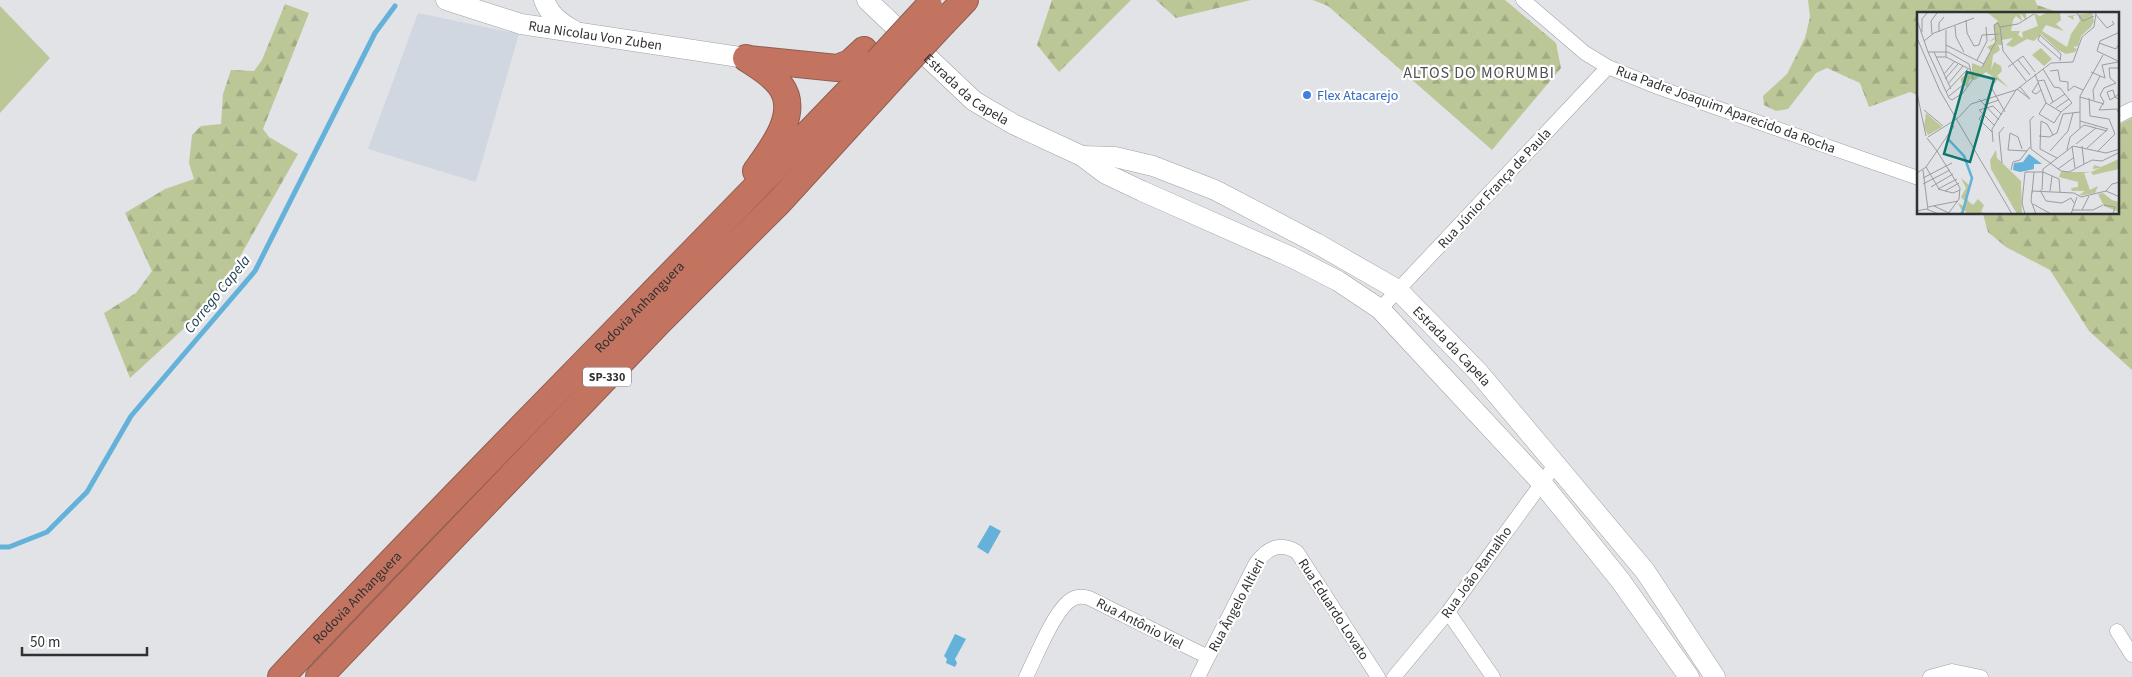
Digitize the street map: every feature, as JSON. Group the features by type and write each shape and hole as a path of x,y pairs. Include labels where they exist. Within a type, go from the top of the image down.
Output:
{"highway":[{"name":"Rodovia Anhanguera","path":"281,677 359,594 710,237 930,7 965,0"},
{"path":"746,58 837,68 850,63 878,62 930,7"},
{"path":"710,237 777,139 787,111 787,102 781,86 766,71 746,58"},
{"name":"Rodovia Anhanguera","path":"319,677 659,322 779,202 878,62"}],"main road":[{"name":"Rua Nicolau Von Zuben","path":"446,0 521,24 746,58"},
{"path":"521,24 544,0 550,13 555,18 582,34"},
{"name":"Estrada da Capela","path":"868,0 974,101 1013,124 1082,156 1106,174 1293,258 1338,281 1380,309 1450,387 1541,482 1620,580 1689,677"},
{"name":"Estrada da Capela","path":"1082,156 1115,156 1153,166 1215,190 1316,243 1398,290 1479,373 1645,571 1715,677"}],"street":[{"name":"Rua Padre Joaquim Aparecido da Rocha","path":"1523,0 1585,53 1608,67 1660,88 1917,178"},
{"name":"Rua Júnior França de Paula","path":"1380,309 1608,67"},
{"path":"2120,115 2132,109"},
{"name":"Rua João Ramalho","path":"1394,677 1448,612 1555,465"},
{"name":"Rua Ângelo Altieri","path":"1198,677 1256,563 1265,552 1275,547 1285,546"},
{"name":"Rua Eduardo Lovato","path":"1285,546 1297,552 1378,677"},
{"name":"Rua Antônio Viel","path":"1026,677 1057,616 1068,601 1080,595 1090,598 1208,657"},
{"path":"1448,612 1493,677"},
{"path":"2117,631 2132,655"},
{"path":"1930,677 1952,671 1981,677"}],"shaded area":[{"path":"418,13 519,34 476,182 368,149"}],"green space":[{"path":"1052,0 1131,0 1059,72 1037,45"},
{"path":"1156,0 1251,0 1176,18"},
{"path":"1313,0 1505,0 1556,43 1561,68 1492,150 1328,6"},
{"path":"1808,0 2035,0 2037,5 2057,12 1917,12 1917,95 1910,92 1869,107 1860,83 1827,68 1816,73 1788,109 1776,111 1764,105 1763,96 1787,74 1805,38 1810,17"},
{"path":"285,4 309,13 263,129 269,137 298,154 216,299 130,378 104,313 136,293 152,271 125,213 165,189 194,179 189,163 192,135 201,126 221,124 223,94 231,70 254,71 262,60"},
{"path":"0,6 50,58 0,113"},
{"path":"2132,118 2132,370 2089,331 2050,270 2006,247 1988,232 1983,215 2120,215 2120,124"}],"water":[{"path":"990,525 1001,531 988,554 977,547"},
{"path":"955,634 966,639 955,659 957,663 955,667 946,663 947,659 944,656"}],"waterway":[{"name":"Corrego Capela","path":"0,547 9,547 47,532 87,492 131,416 255,271 375,33 395,6"}],"place":[{"name":"Flex Atacarejo","path":"1307,95"}],"district":[{"name":"ALTOS DO MORUMBI","path":"1479,72"}]}
